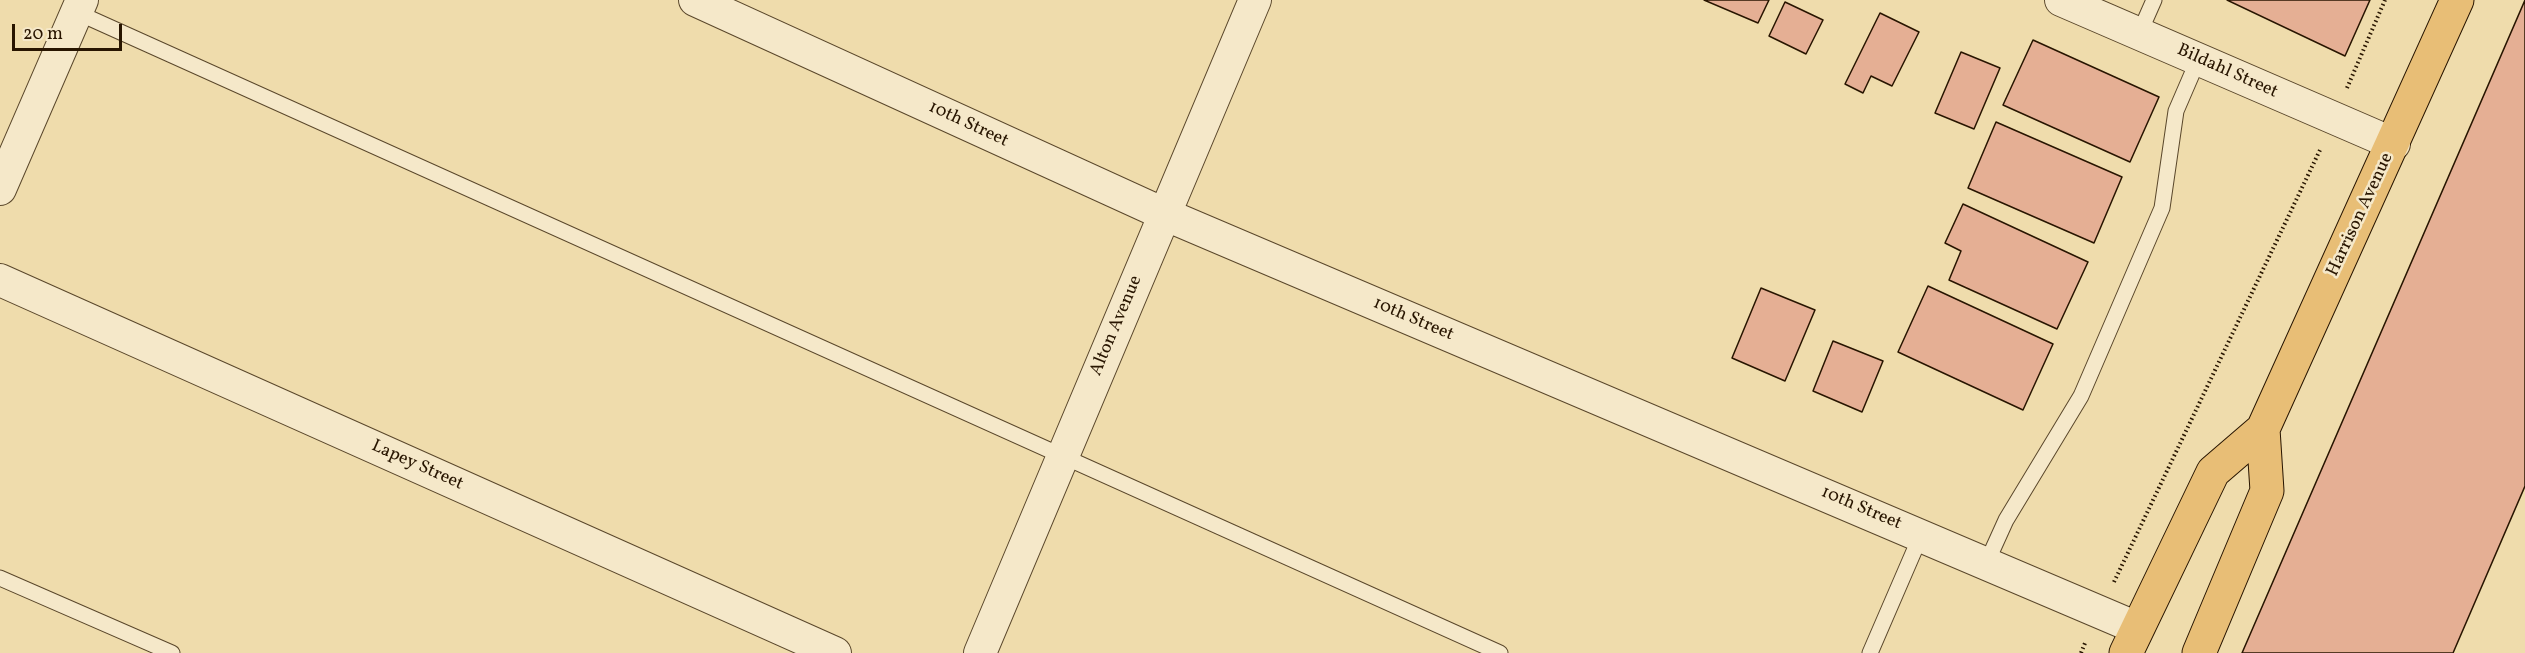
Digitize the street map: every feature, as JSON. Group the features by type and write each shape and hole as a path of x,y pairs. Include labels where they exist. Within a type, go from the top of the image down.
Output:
{"main road":[{"name":"Harrison Avenue","path":"2131,640 2213,472 2263,429 2394,144 2457,0"},
{"name":"Harrison Avenue","path":"2199,653 2267,491 2263,429"}],"street":[{"name":"10th Street","path":"694,0 1164,214 2100,611 2131,640"},
{"name":"Alton Avenue","path":"980,653 1255,0"},
{"name":"Bildahl Street","path":"2061,0 2394,144"},
{"path":"0,189 79,6"},
{"name":"Lapey Street","path":"0,280 835,653"}],"lane":[{"path":"2139,34 2154,0"},
{"path":"79,6 1062,456 1500,653"},
{"path":"1987,562 2006,520 2081,396 2162,208 2176,111 2198,60"},
{"path":"1870,653 1921,535"},
{"path":"0,578 172,653"}],"path":[{"path":"2080,653 2289,219 2385,0"}],"building":[{"path":"1704,0 1769,0 1758,23"},
{"path":"2227,0 2370,0 2345,56"},
{"path":"2525,0 2525,486 2453,653 2242,653"},
{"path":"1785,2 1823,20 1806,54 1769,36"},
{"path":"1880,13 1919,32 1892,86 1871,76 1863,93 1845,84"},
{"path":"2033,40 2159,97 2130,162 2003,105"},
{"path":"1961,52 2000,68 1974,129 1935,113"},
{"path":"1996,122 2122,177 2094,243 1968,188"},
{"path":"1963,204 2088,262 2057,329 1949,280 1961,251 1945,243"},
{"path":"1928,286 2053,344 2023,410 1898,352"},
{"path":"1761,288 1815,310 1785,381 1732,358"},
{"path":"1833,341 1883,361 1862,412 1813,391"}]}
